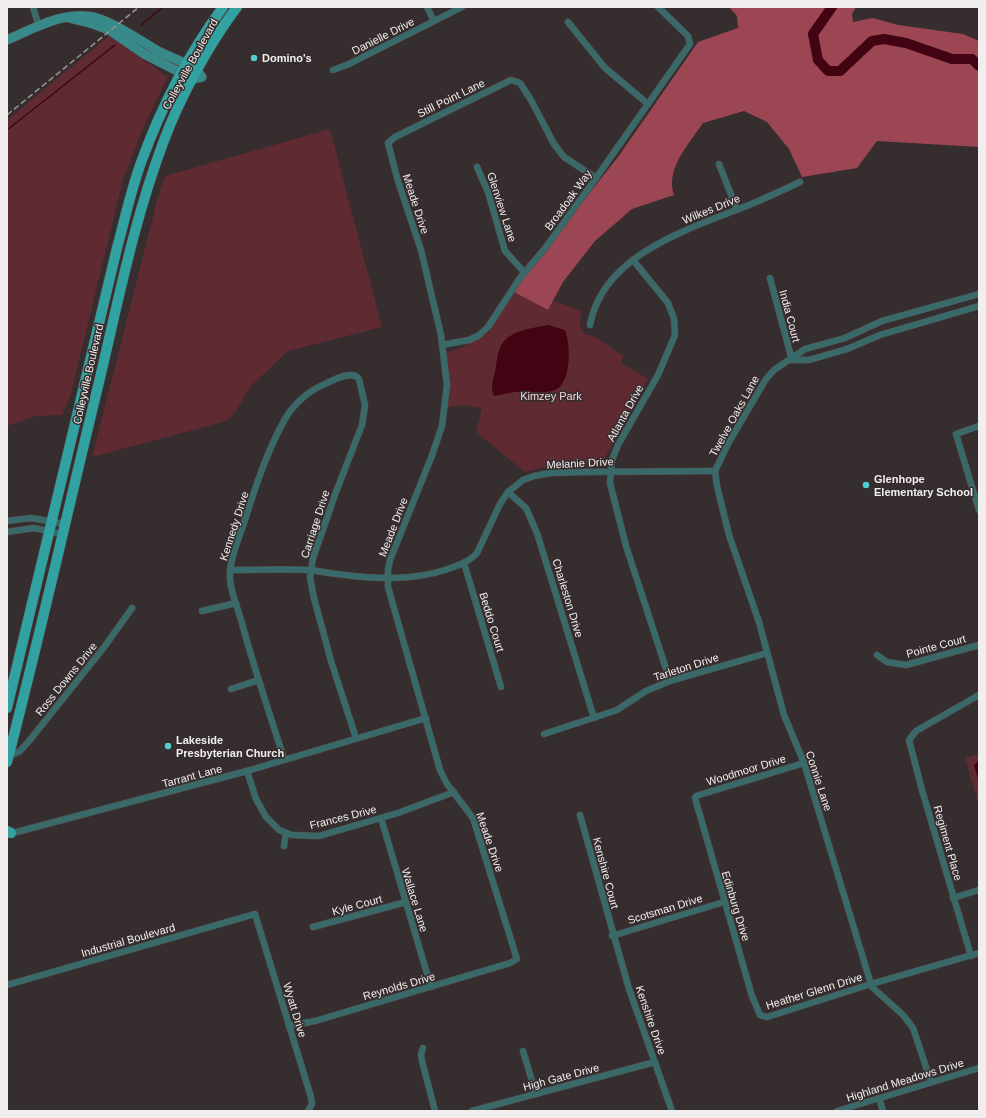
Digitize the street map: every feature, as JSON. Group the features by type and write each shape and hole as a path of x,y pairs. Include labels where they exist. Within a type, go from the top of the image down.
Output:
{"main road":[{"name":"Colleyville Boulevard","path":"7,708 135,180 163,107 183,68 223,7"},
{"name":"Colleyville Boulevard","path":"8,760 112,327 137,226 156,162 168,130 195,75 224,24 237,7"},
{"path":"7,40 52,21 77,15 99,18 195,75"},
{"path":"99,324 112,327"}],"street":[{"path":"33,7 39,27"},
{"path":"427,7 434,22"},
{"name":"Danielle Drive","path":"333,70 349,64 462,7"},
{"name":"Broadoak Way","path":"442,345 469,340 478,336 488,327 524,272 546,247 596,178 690,42 688,36 658,7"},
{"path":"568,22 605,68 648,104"},
{"name":"Still Point Lane","path":"395,137 508,81 516,81 520,84 531,100 546,130 564,157 596,178"},
{"name":"Meade Drive","path":"395,137 388,143 389,149 421,250 442,345 447,385 442,426 431,458 390,560 388,587 440,770 447,784 473,818 517,955 517,959 514,962"},
{"path":"718,164 737,210"},
{"name":"Glenview Lane","path":"477,167 488,192 505,251 524,272"},
{"name":"Wilkes Drive","path":"590,325 596,302 610,282 633,260 663,241 800,182"},
{"name":"Atlanta Drive","path":"633,260 668,303 674,319 675,335 658,374 618,445 610,471 613,500 626,546 670,680"},
{"name":"India Court","path":"770,278 792,360"},
{"name":"Twelve Oaks Lane","path":"715,471 729,442 766,379 774,370 792,360 805,349 845,338 888,320 979,294"},
{"path":"939,305 942,317"},
{"name":"Twelve Oaks Lane","path":"792,360 809,360 848,349 892,332 979,306"},
{"path":"888,320 892,332"},
{"name":"Carriage Drive","path":"303,398 318,387 342,377 353,375 359,379 365,405 362,425 336,492 313,558 310,578 314,598 356,738"},
{"name":"Kennedy Drive","path":"284,760 236,603 230,581 230,570 233,555 270,452 285,418 303,398"},
{"path":"979,426 956,434 979,510"},
{"name":"Melanie Drive","path":"230,570 311,570 338,575 388,578 408,578 434,573 464,563 477,553 508,492 523,480 534,476 550,473 610,471 715,471"},
{"name":"Connie Lane","path":"715,471 717,486 729,536 759,622 784,715 804,763 860,953 871,984 906,1018 913,1028 931,1082"},
{"name":"Charleston Drive","path":"508,492 526,508 537,533 594,718"},
{"path":"7,521 31,518 51,526 64,529"},
{"path":"7,532 51,526 64,529"},
{"name":"Beddo Court","path":"464,563 501,687"},
{"path":"202,611 236,603"},
{"name":"Ross Downs Drive","path":"8,760 20,751 29,741 105,646 132,608"},
{"name":"Pointe Court","path":"877,655 887,662 906,665 979,644"},
{"name":"Tarleton Drive","path":"544,734 617,710 646,691 670,680 767,653"},
{"path":"231,689 259,680"},
{"name":"Regiment Place","path":"970,956 910,745 911,736 916,731 979,695"},
{"name":"Tarrant Lane","path":"8,833 247,771 426,718"},
{"name":"Woodmoor Drive","path":"695,798 696,796 804,763"},
{"name":"Frances Drive","path":"247,771 261,809 273,825 286,833 298,836 319,836 381,818 454,792"},
{"name":"Edinburg Drive","path":"695,798 752,996 758,1011 763,1017"},
{"name":"Kenshire Court","path":"580,815 612,936"},
{"name":"Wallace Lane","path":"381,818 431,987"},
{"path":"284,846 286,833"},
{"path":"953,898 979,890"},
{"name":"Kyle Court","path":"313,927 406,902"},
{"name":"Scotsman Drive","path":"612,936 724,902"},
{"name":"Industrial Boulevard","path":"7,985 255,914"},
{"name":"Wyatt Drive","path":"255,914 311,1097 312,1104 308,1111"},
{"name":"Kenshire Drive","path":"612,936 672,1111"},
{"name":"Heather Glenn Drive","path":"763,1017 979,953"},
{"name":"Reynolds Drive","path":"289,1026 314,1021 514,962"},
{"path":"423,1048 422,1061 435,1111"},
{"path":"523,1051 536,1094"},
{"name":"High Gate Drive","path":"472,1111 655,1062"},
{"name":"Highland Meadows Drive","path":"837,1111 979,1068"},
{"path":"879,1098 883,1111"}],"green space":[{"path":"109,36 168,77 144,126 123,180 70,397 62,415 36,416 7,426 7,120"},
{"path":"330,129 382,327 288,351 250,387 236,411 229,419 223,422 92,457 158,197 165,176"},
{"name":"Kimzey Park","path":"512,291 548,310 554,301 582,311 580,323 584,334 595,337 624,356 621,363 648,379 601,465 545,467 525,472 476,432 482,408 462,405 448,407 447,352 463,347 488,333"},
{"path":"979,754 979,806 965,758"}],"shaded area":[{"path":"729,7 856,7 852,14 853,22 873,18 898,25 963,34 979,41 979,147 877,141 857,168 802,177 789,149 767,122 744,111 703,123 685,148 676,166 672,185 674,195 632,209 595,241 563,282 548,310 512,291 618,157 698,42 738,28 737,16"},
{"path":"548,325 565,330 567,336 569,354 568,364 563,382 559,388 552,391 512,392 494,396 492,384 496,369 497,356 502,344 512,335 526,329"},
{"path":"979,760 979,782 974,765"}],"waterway":[{"path":"141,25 163,7"},
{"path":"832,7 813,34 818,60 828,71 840,71 872,41 884,39 906,43 952,59 972,59 979,66"},
{"path":"7,130 115,45"}],"railway":[{"path":"7,115 139,7"}],"place":[{"name":"Domino's","path":"254,58"},
{"name":"Glenhope Elementary School","path":"866,485"},
{"name":"Lakeside Presbyterian Church","path":"168,746"}]}
